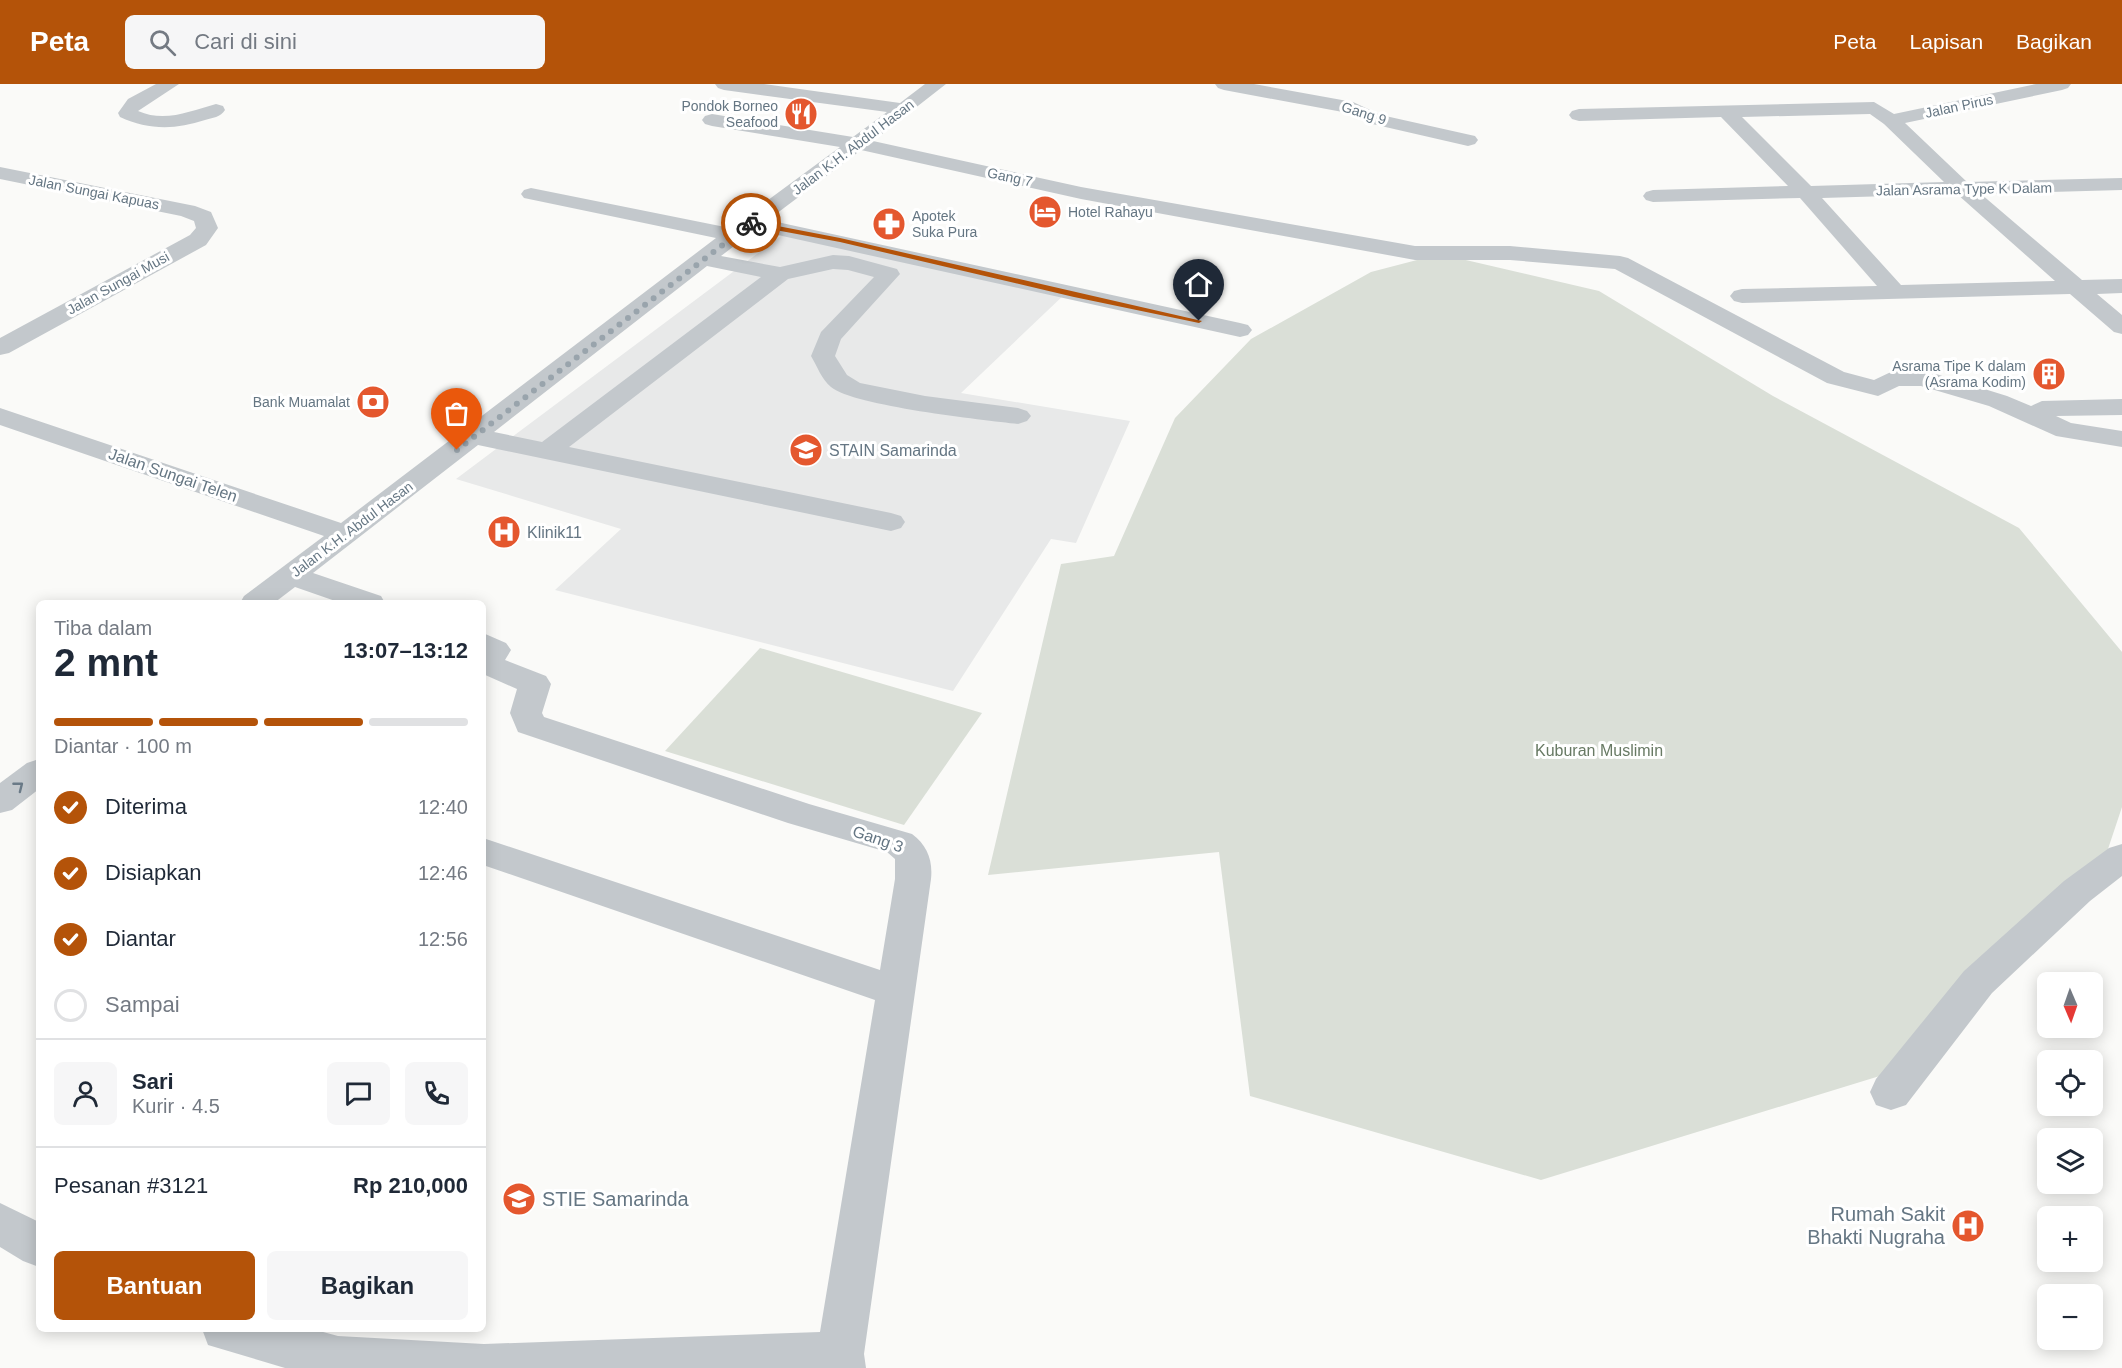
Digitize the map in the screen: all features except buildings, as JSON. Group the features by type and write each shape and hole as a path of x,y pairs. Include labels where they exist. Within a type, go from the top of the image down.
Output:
{"street":[{"path":"170,84 135,103 127,113 142,121 167,122 192,120 216,110"},
{"path":"724,84 903,109"},
{"name":"Jalan K.H. Abdul Hasan","path":"259,600 743,229 937,84"},
{"name":"Gang 9","path":"1224,84 1353,108 1375,119 1468,140"},
{"name":"Jalan Pirus","path":"1883,114 2062,84"},
{"path":"1845,90 1883,114 1963,189 2122,327"},
{"path":"1579,115 1724,110 1883,114"},
{"path":"1724,110 1806,193 1894,291"},
{"name":"Gang 7","path":"712,120 859,144 1081,193 1415,253 1510,253 1620,263 1836,378 1878,388 1893,379 1923,378 1998,401 2065,430 2122,439"},
{"name":"Jalan Sungai Kapuas","path":"0,173 187,211"},
{"name":"Jalan Asrama Type K Dalam","path":"1653,196 2122,184"},
{"path":"531,194 743,229 840,240 1074,295 1240,330"},
{"name":"Jalan Sungai Musi","path":"0,348 198,240 207,228 203,217 187,211"},
{"path":"704,259 780,274 833,262 849,263 890,274 830,337 823,356 841,384 854,390 881,395 1018,416"},
{"path":"546,452 780,274"},
{"path":"1742,296 2122,286"},
{"path":"2042,409 2122,407"},
{"name":"Jalan Sungai Telen","path":"0,416 345,534"},
{"path":"475,436 891,522"},
{"path":"291,575 362,600"},
{"name":"Gang 3","path":"486,645 495,650 489,660 494,667 535,684 526,713 530,724 800,814 899,843 910,850 915,862 913,879 841,1361"},
{"path":"0,801 36,773"},
{"path":"486,851 896,991"},
{"path":"1891,1092 1978,982 2077,891 2122,857"},
{"path":"0,1222 36,1244"},
{"path":"236,1332 339,1359 484,1367 841,1361"}],"shaded area":[{"name":"STAIN Samarinda","path":"789,230 1066,293 961,393 1130,421 1076,543 1051,539 953,691 555,590 621,529 456,479"}],"green space":[{"name":"Kuburan Muslimin","path":"1440,254 1599,291 1773,396 2019,528 2122,652 2122,807 2097,882 1909,1067 1541,1180 1250,1096 1219,852 988,875 1061,564 1114,556 1175,418 1251,339 1371,272"},
{"path":"760,648 982,713 904,825 665,751"}],"way so far":[{"path":"457,450 751,223"}],"place":[{"name":"Pondok Borneo Seafood","path":"801,114"},
{"name":"Hotel Rahayu","path":"1045,212"},
{"name":"Apotek Suka Pura","path":"889,224"},
{"name":"Asrama Tipe K dalam (Asrama Kodim)","path":"2049,374"},
{"name":"Bank Muamalat","path":"373,402"},
{"name":"STAIN Samarinda","path":"806,450"},
{"name":"Klinik11","path":"504,532"},
{"name":"STIE Samarinda","path":"519,1199"},
{"name":"Rumah Sakit Bhakti Nugraha","path":"1968,1226"}],"route":[{"path":"751,223 840,240 1074,295 1199,321"}]}
